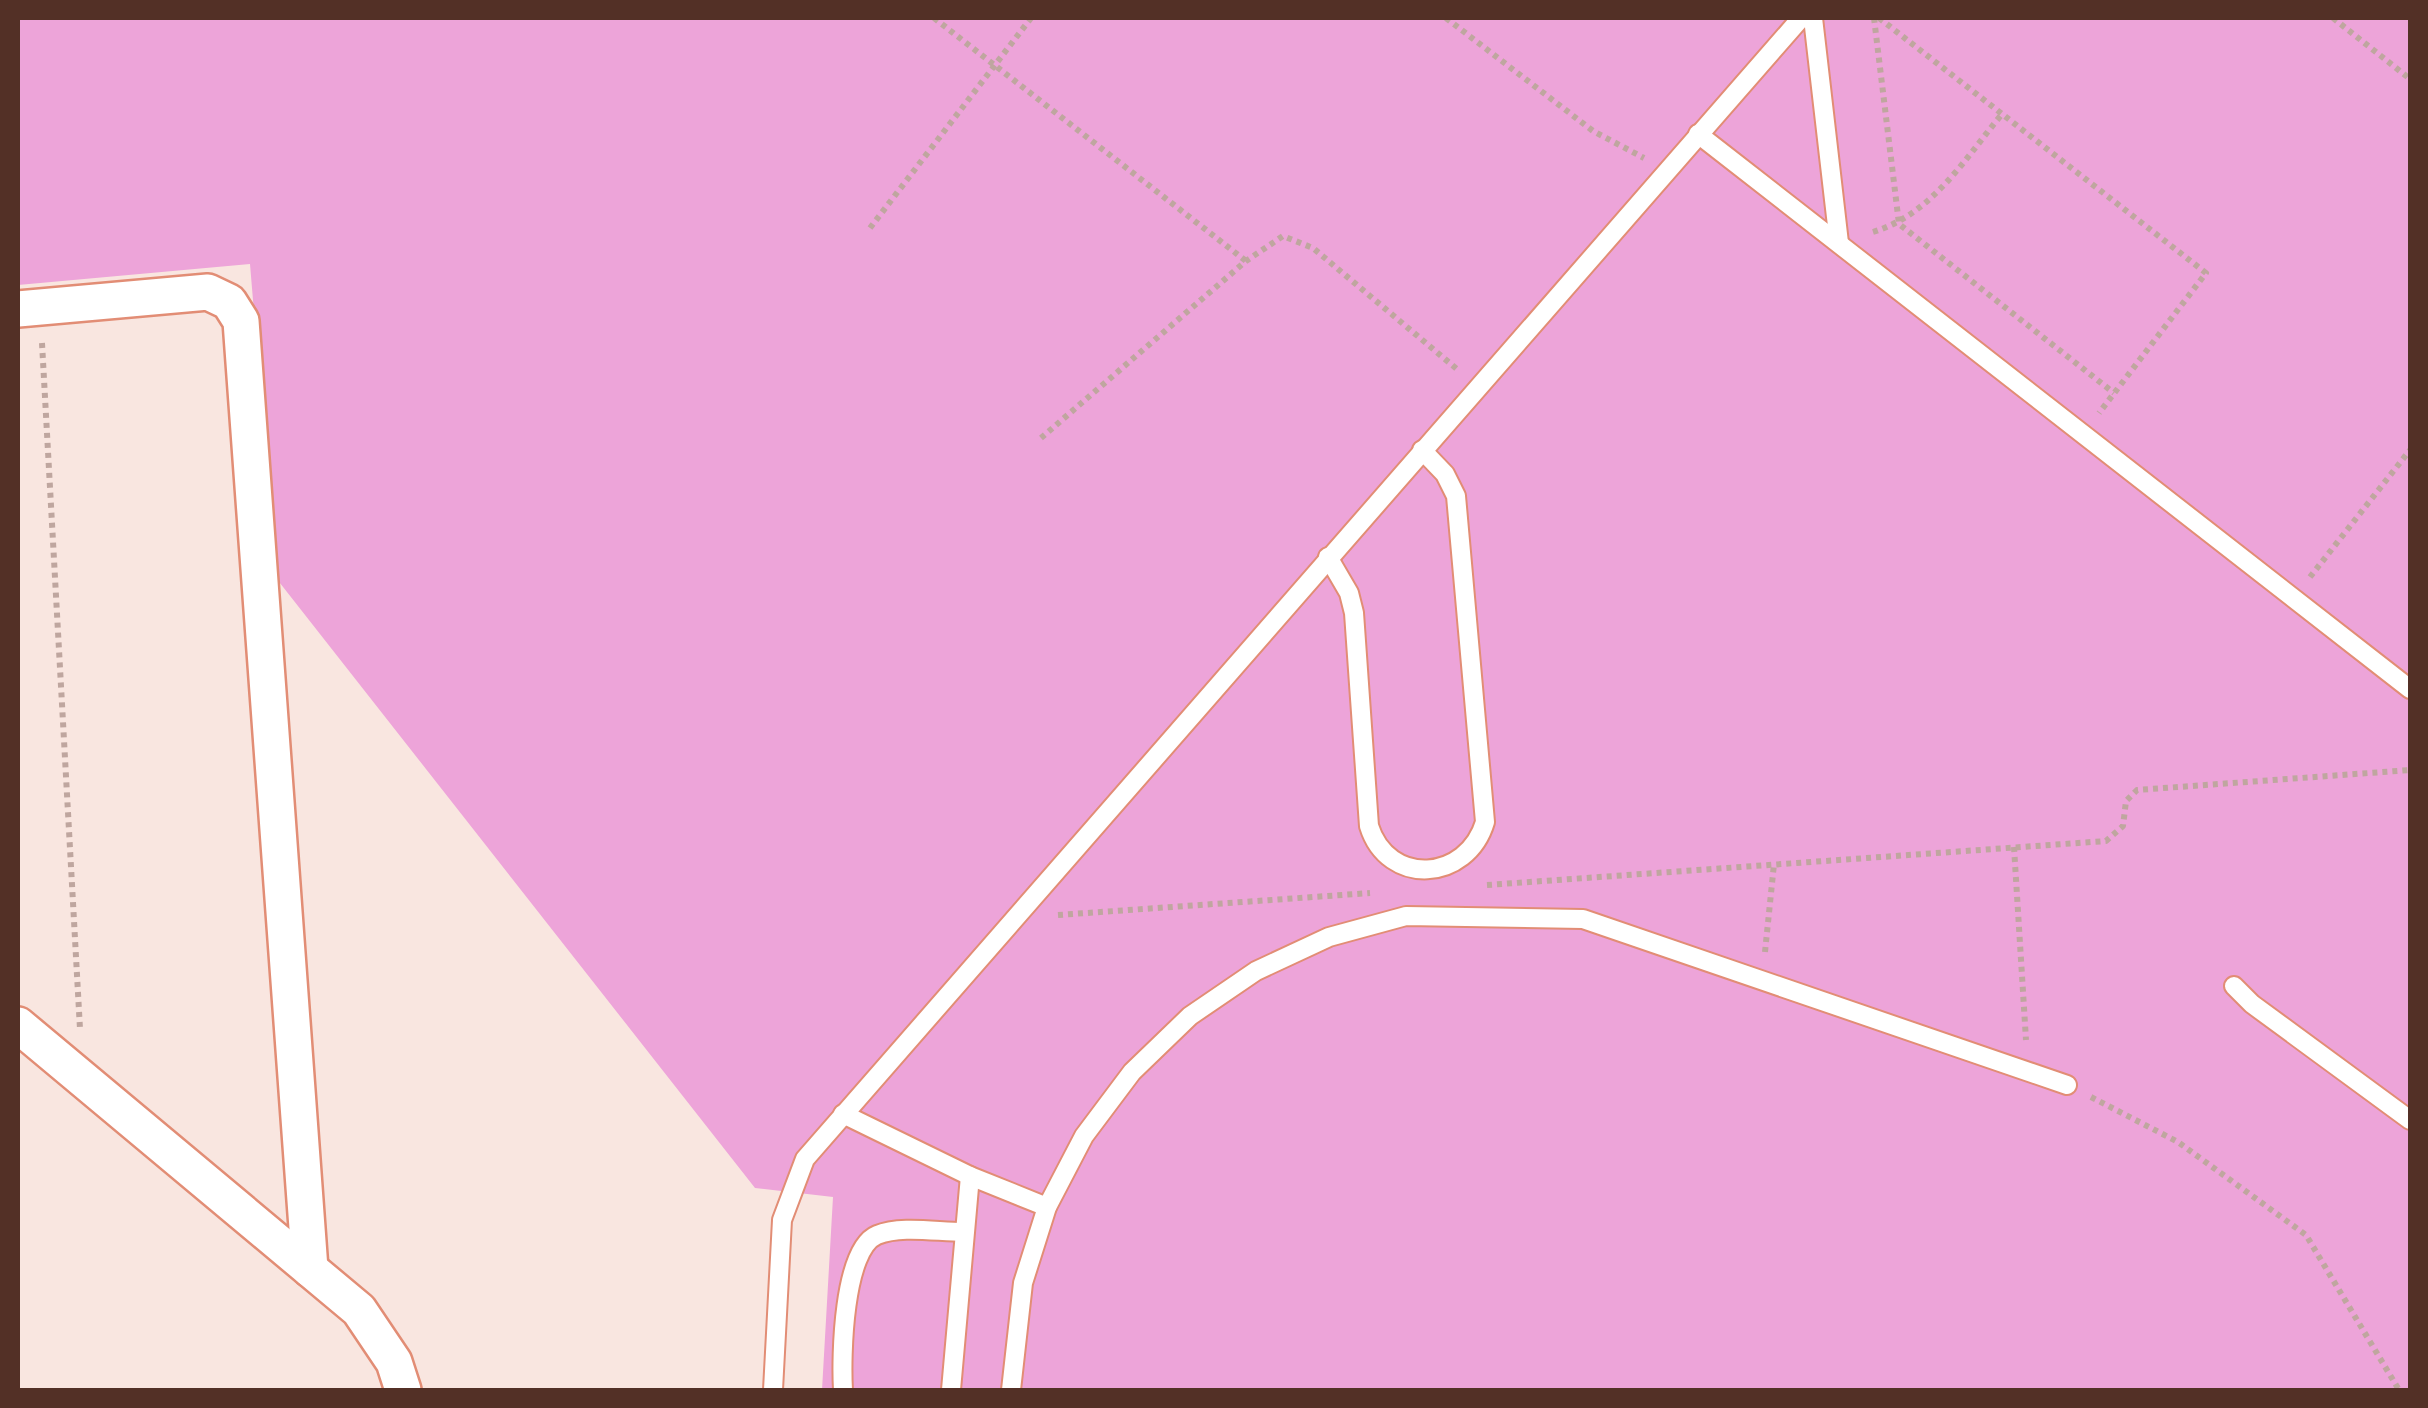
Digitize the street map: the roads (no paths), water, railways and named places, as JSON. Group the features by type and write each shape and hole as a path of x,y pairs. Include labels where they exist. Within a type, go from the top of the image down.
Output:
{"street":[{"path":"29,308 208,292 230,302 241,320 310,1269"},
{"path":"18,1025 358,1310 394,1362 403,1390"}],"lane":[{"path":"773,1390 782,1220 806,1159 1012,918 1801,18"},
{"path":"1813,18 1838,244"},
{"path":"1698,134 2410,688"},
{"path":"1328,558 1344,584 1354,613 1369,826 1374,844 1387,858 1404,866 1448,867 1466,858 1479,842 1485,822 1456,496 1445,474 1422,450"},
{"path":"1011,1390 1022,1283 1047,1207 1084,1136 1132,1072 1190,1016 1256,971 1329,937 1406,916 1583,919 2068,1085"},
{"path":"2234,986 2252,1004 2410,1120"},
{"path":"843,1114 970,1176 1047,1207"},
{"path":"951,1390 970,1176"},
{"path":"843,1390 852,1267 860,1247 874,1236 894,1231 963,1232"}]}
